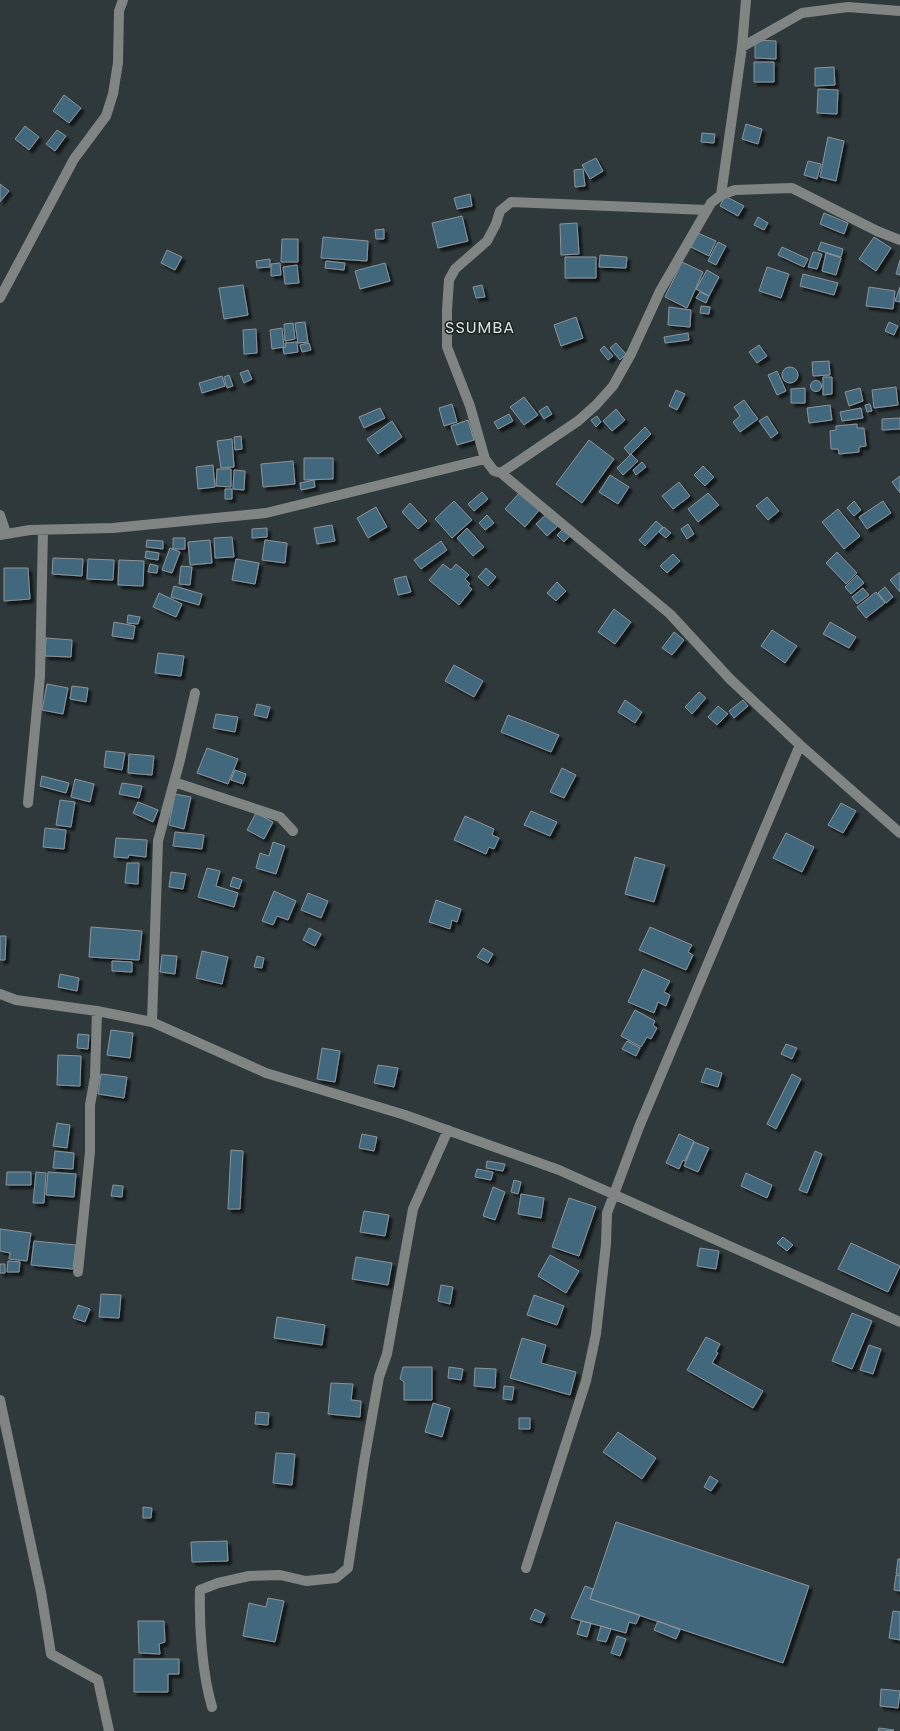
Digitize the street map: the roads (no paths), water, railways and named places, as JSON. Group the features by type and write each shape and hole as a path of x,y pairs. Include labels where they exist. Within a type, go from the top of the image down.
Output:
{"street":[{"path":"0,298 74,159 106,116 113,94 116,71 119,11 122,0"},
{"path":"721,196 742,48 746,0"},
{"path":"742,48 802,13 848,7 900,11"},
{"path":"501,473 578,421 596,405 613,386 631,354 660,291 711,203 721,196 735,190 792,188 877,232 900,240"},
{"path":"707,210 511,202 500,211 496,224 487,241 455,269 450,280 447,310 447,347 470,406 485,459 494,471 501,473 670,614 730,679 800,745 900,832"},
{"path":"0,514 3,534 43,530 113,528 266,513 485,459"},
{"path":"28,803 40,676 43,530"},
{"path":"152,1022 158,841 174,782 195,693"},
{"path":"526,1568 586,1381 596,1334 606,1244 607,1213 639,1127 800,745"},
{"path":"174,782 280,817 293,831"},
{"path":"0,994 16,1000 97,1011 152,1022 266,1073 405,1115 559,1170 900,1322"},
{"path":"78,1272 90,1152 90,1105 95,1077 97,1011"},
{"path":"212,1707 209,1696 203,1647 200,1590 218,1583 249,1576 280,1575 306,1581 336,1578 348,1568 379,1377 387,1354 413,1209 448,1130"},
{"path":"0,1400 41,1592 51,1654 98,1680 110,1731"}],"district":[{"name":"SSUMBA","path":"480,327"}]}
